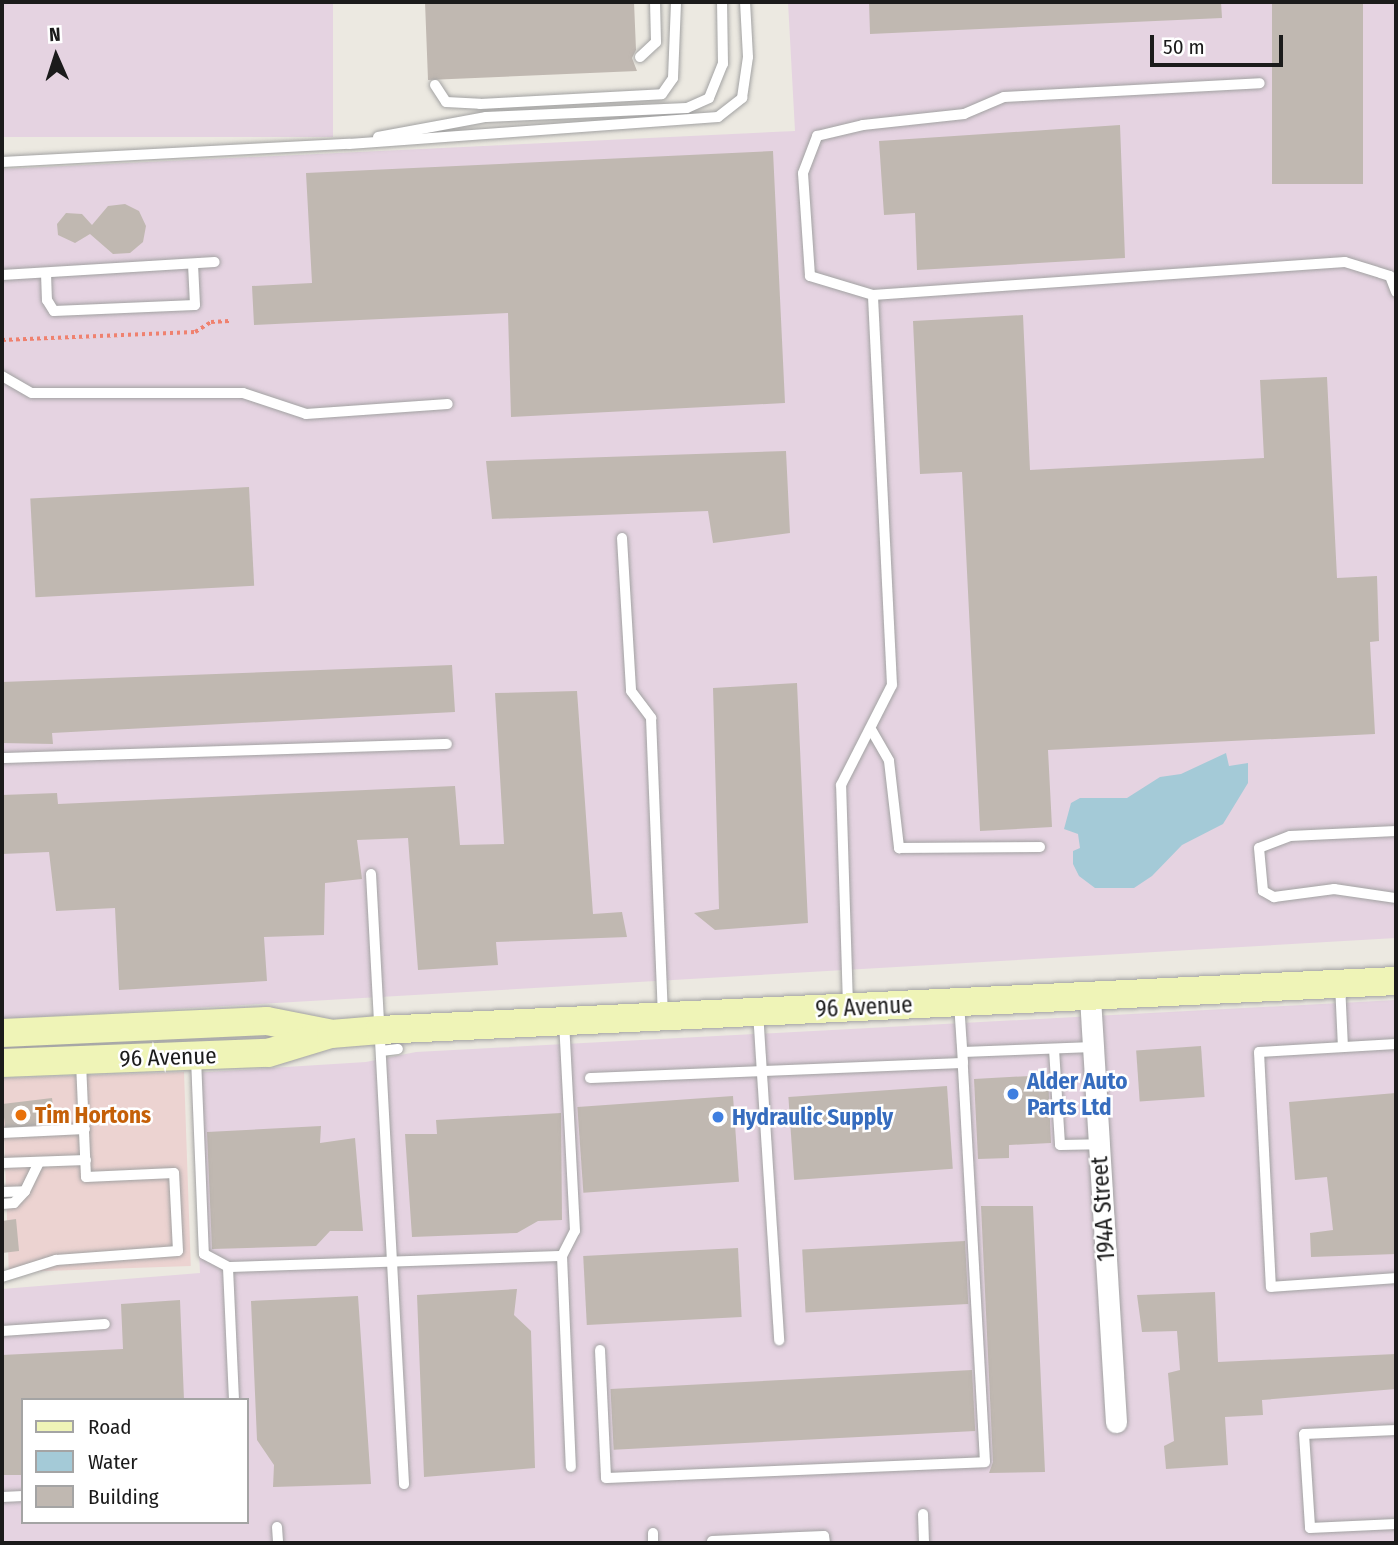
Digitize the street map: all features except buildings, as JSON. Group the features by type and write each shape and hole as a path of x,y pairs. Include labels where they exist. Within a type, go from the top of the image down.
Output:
{"main road":[{"name":"96 Avenue","path":"2,1034 267,1021 386,1043 564,1021 1396,981"},
{"name":"96 Avenue","path":"2,1063 268,1053 331,1034"}],"street":[{"name":"194A Street","path":"1090,997 1116,1422"}],"lane":[{"path":"640,57 656,42 655,2"},
{"path":"435,85 446,102 480,104 662,94 673,78 676,2"},
{"path":"349,144 486,117 687,108 709,98 723,64 722,2"},
{"path":"2,162 349,144 718,117 742,98 748,57 745,2"},
{"path":"1260,82 1004,97 964,114 863,125 817,136 803,173 810,276 873,295 1345,262 1390,276 1396,292"},
{"path":"2,275 215,262"},
{"path":"46,273 47,300 54,311 195,305 193,264"},
{"path":"848,1008 841,785 872,731 892,685 873,295"},
{"path":"2,376 32,393 230,392 306,414 448,404"},
{"path":"622,538 631,691 651,718 663,1016"},
{"path":"872,731 889,761 899,848 1041,847"},
{"path":"2,758 447,744"},
{"path":"1396,831 1290,836 1259,848 1263,891 1274,897 1334,889 1396,898"},
{"path":"371,874 386,1043 392,1262 404,1484"},
{"path":"1340,984 1343,1047"},
{"path":"600,1350 606,1478 985,1462 959,1003"},
{"path":"758,1012 779,1340"},
{"path":"564,1021 575,1231 562,1256 571,1467"},
{"path":"1396,1044 1259,1052 1271,1287 1396,1278"},
{"path":"590,1078 762,1071 1093,1047"},
{"path":"1054,1049 1060,1145 1099,1144"},
{"path":"195,1056 204,1254 228,1267 562,1256"},
{"path":"2,1277 56,1260 178,1251 174,1173 86,1178 81,1060"},
{"path":"2,1133 85,1129"},
{"path":"2,1163 86,1160"},
{"path":"2,1204 14,1203 25,1191 39,1162"},
{"path":"2,1192 25,1191"},
{"path":"228,1267 234,1398"},
{"path":"2,1331 105,1324"},
{"path":"1396,1430 1304,1434 1310,1528 1396,1524"},
{"path":"2,1497 21,1496"},
{"path":"923,1514 924,1543"},
{"path":"277,1527 278,1543"},
{"path":"712,1541 824,1536 825,1543"}],"path":[{"path":"2,340 195,332 211,322 229,321"}],"shaded area":[{"path":"2,2 333,2 333,137 2,137"},
{"path":"788,2 1396,2 1396,938 2,1019 2,169 795,131"},
{"path":"1396,1000 1396,1543 2,1543 2,1289 200,1273 191,1073 366,1062 416,1052"},
{"path":"184,1072 191,1266 9,1272 2,1078"}],"water":[{"path":"1226,753 1229,766 1248,763 1248,783 1223,824 1182,845 1152,876 1134,888 1095,888 1079,876 1073,864 1073,851 1080,848 1078,834 1064,829 1071,803 1080,798 1127,798 1160,777 1181,774"}],"place":[{"name":"Alder Auto Parts Ltd","path":"1013,1094"},
{"name":"Tim Hortons","path":"21,1115"},
{"name":"Hydraulic Supply","path":"718,1117"}]}
